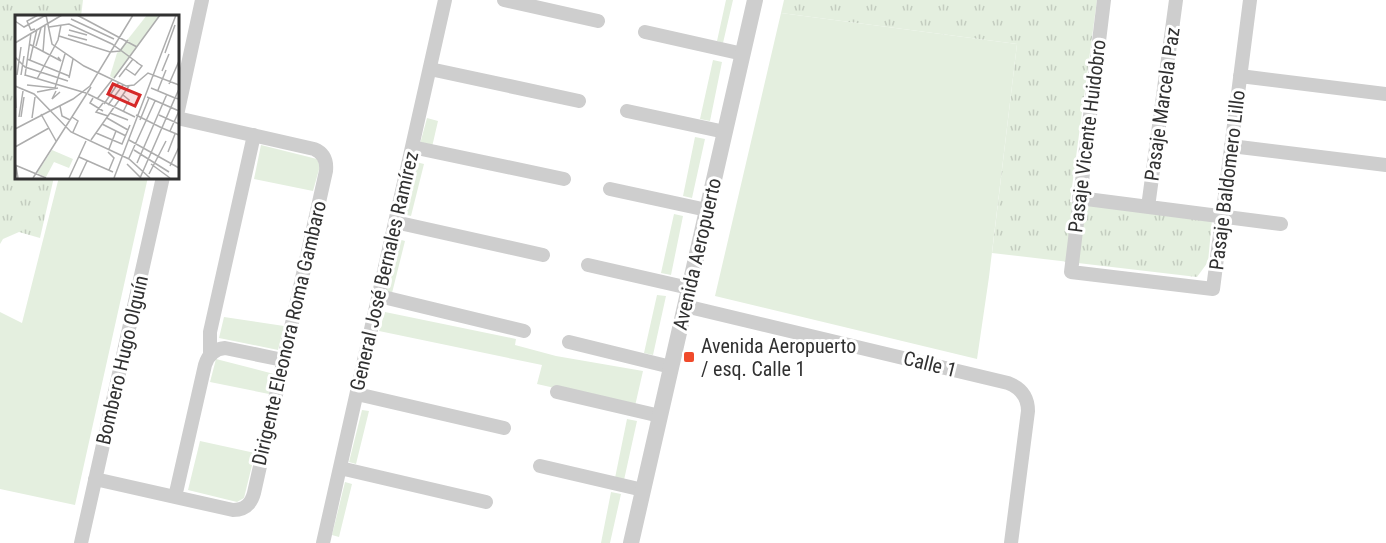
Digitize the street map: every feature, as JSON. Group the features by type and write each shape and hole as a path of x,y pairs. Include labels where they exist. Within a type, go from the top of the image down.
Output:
{"street":[{"path":"178,111 202,0"},
{"name":"General José Bernales Ramírez","path":"323,543 445,0"},
{"path":"504,0 598,21"},
{"name":"Avenida Aeropuerto","path":"631,543 755,0"},
{"name":"Pasaje Vicente Huidobro","path":"1071,272 1104,0"},
{"name":"Pasaje Marcela Paz","path":"1148,207 1176,0"},
{"name":"Pasaje Baldomero Lillo","path":"1071,272 1213,289 1250,0"},
{"path":"645,32 743,54"},
{"path":"430,69 579,101"},
{"path":"1240,76 1386,94"},
{"path":"627,111 725,132"},
{"path":"95,479 175,497 205,365 210,355 210,332 254,135 178,116"},
{"name":"Dirigente Eleonora Roma Gambaro","path":"175,497 233,510 245,507 253,498 326,171 324,157 314,149 254,135"},
{"path":"1231,146 1386,165"},
{"path":"412,147 564,179"},
{"name":"Bombero Hugo Olguín","path":"81,543 163,178"},
{"path":"610,189 707,210"},
{"path":"1079,198 1281,224"},
{"path":"395,222 543,255"},
{"path":"588,265 689,288"},
{"path":"379,296 524,331"},
{"name":"Calle 1","path":"685,306 974,375 1020,389 1027,400 1028,411 1011,543"},
{"path":"569,342 671,367"},
{"path":"210,355 225,348 283,360"},
{"path":"557,392 660,416"},
{"path":"357,394 504,428"},
{"path":"540,466 643,490"},
{"path":"340,468 486,502"}],"green space":[{"path":"0,0 83,0 81,15 15,15 15,178 54,178 40,238 19,232 3,239 0,244"},
{"path":"726,0 733,0 723,43 717,41"},
{"path":"784,0 1097,0 1070,202 1212,220 1208,262 1197,277 992,253 1017,44 781,13"},
{"path":"781,13 1017,44 977,359 715,296"},
{"path":"713,60 722,62 710,121 700,119"},
{"path":"427,118 438,121 432,147 420,144"},
{"path":"695,137 705,139 692,198 683,196"},
{"path":"261,145 317,159 320,166 313,191 254,179"},
{"path":"416,162 424,164 411,216 403,214"},
{"path":"59,178 148,178 75,505 0,489 0,312 22,323"},
{"path":"674,214 683,216 671,275 661,273"},
{"path":"398,239 405,241 392,293 385,291"},
{"path":"657,295 666,296 653,355 644,353"},
{"path":"385,312 516,339 515,345 556,356 643,371 635,406 537,384 542,365 379,331"},
{"path":"224,317 284,326 278,350 219,338"},
{"path":"216,359 274,374 269,394 210,382"},
{"path":"362,410 369,411 356,464 349,462"},
{"path":"627,419 637,421 624,480 615,478"},
{"path":"200,441 255,453 244,498 237,502 188,490"},
{"path":"345,482 352,484 339,537 332,535"},
{"path":"611,492 621,494 610,543 601,543"}],"place":[{"name":"Avenida Aeropuerto / esq. Calle 1","path":"689,357"}]}
